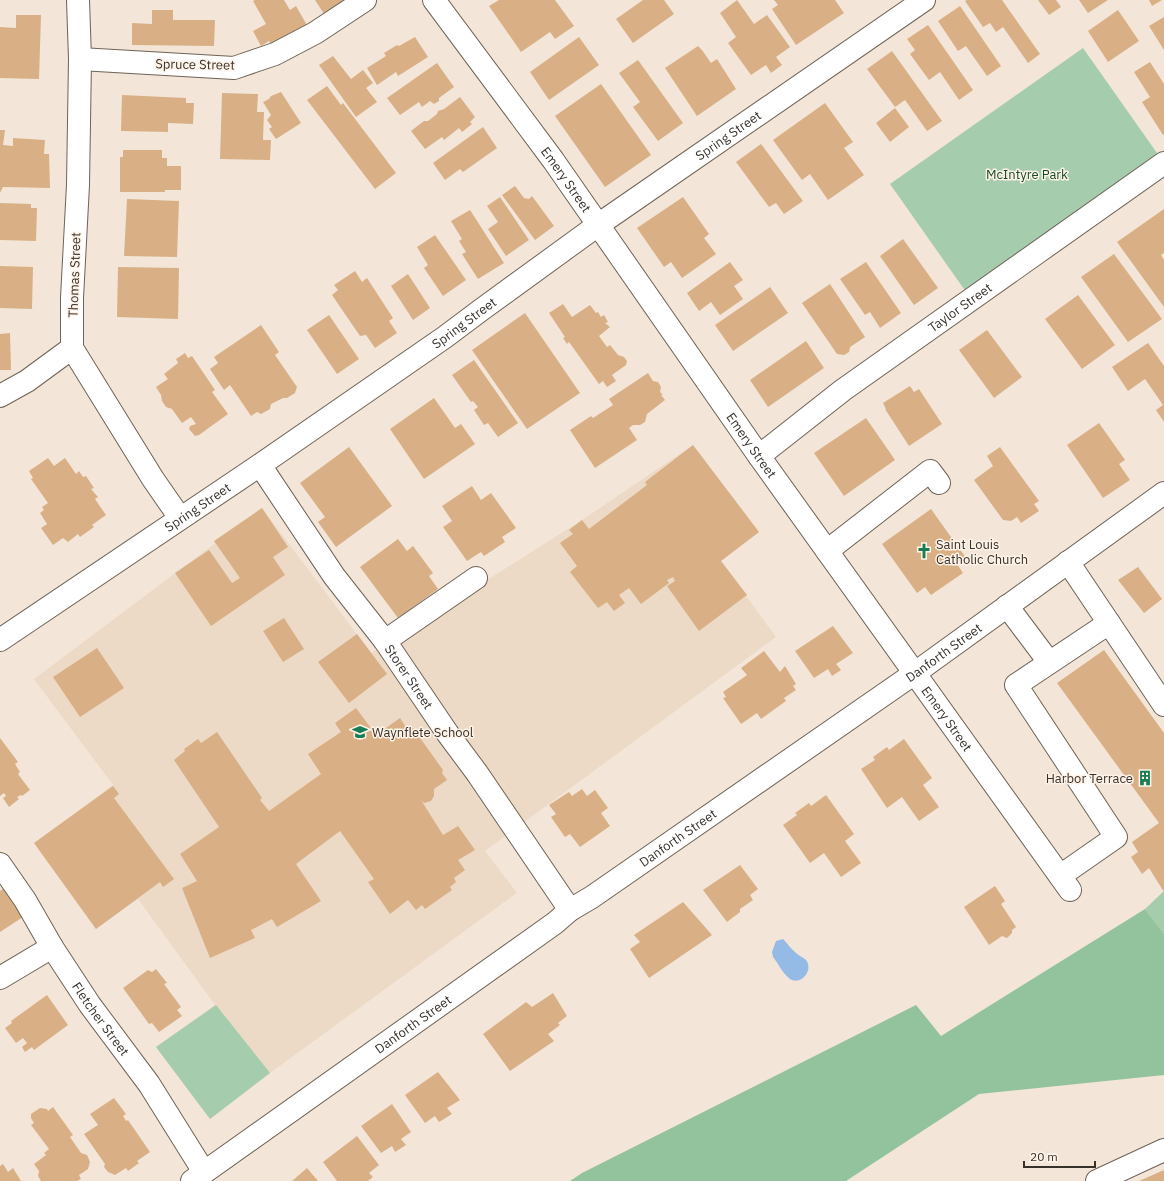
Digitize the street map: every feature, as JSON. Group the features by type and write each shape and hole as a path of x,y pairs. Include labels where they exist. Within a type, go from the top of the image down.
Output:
{"street":[{"name":"Thomas Street","path":"72,348 72,298 78,185 80,59 78,0"},
{"name":"Spruce Street","path":"80,59 234,68 275,54 315,33 365,0"},
{"name":"Emery Street","path":"434,0 553,160 759,456 1065,883 1116,837 1016,685 1049,662"},
{"name":"Spring Street","path":"0,640 260,465 445,337 598,225 924,0"},
{"name":"Taylor Street","path":"759,456 850,386 1164,163"},
{"path":"0,396 26,381 72,348 153,479 180,518"},
{"name":"Storer Street","path":"260,465 334,576 385,641 570,910"},
{"path":"827,551 930,471 940,483"},
{"name":"Danforth Street","path":"198,1176 555,923 570,910 592,897 915,673 1164,494"},
{"path":"1068,562 1164,705"},
{"path":"385,641 476,578"},
{"path":"1007,606 1049,662 1109,623"},
{"name":"Fletcher Street","path":"0,864 25,900 52,947 90,1005 149,1084 198,1176"},
{"path":"0,978 52,947"},
{"path":"1097,1181 1164,1150"}],"shaded area":[{"name":"Waynflete School","path":"693,445 759,532 721,561 776,637 485,851 517,893 270,1073 210,1119 156,1047 215,1005 138,899 96,929 34,843 113,785 34,679 262,508 371,653 582,520"}],"green space":[{"name":"McIntyre Park","path":"1083,48 1164,163 971,299 890,184"},
{"path":"1164,891 1164,934 1145,909"},
{"path":"1145,909 1164,934 1164,1075 979,1094 846,1181 570,1181 582,1173 916,1005 941,1036"},
{"path":"216,1005 270,1073 210,1119 156,1047"}],"water":[{"path":"783,939 798,955 806,960 808,964 807,972 802,979 794,981 787,977 773,957 772,952 776,941"}],"building":[{"path":"284,0 290,10 296,6 311,32 275,52 269,41 261,46 253,31 266,24 253,1"},
{"path":"315,0 346,0 324,14"},
{"path":"499,0 555,0 574,26 555,39 550,32 521,52 489,6"},
{"path":"643,0 664,0 674,14 633,43 616,19"},
{"path":"737,0 754,24 767,15 790,47 776,57 782,65 771,73 766,65 751,75 728,43 736,37 720,13"},
{"path":"774,0 835,0 844,13 796,45 772,9 778,5"},
{"path":"1002,0 1040,54 1028,63 1003,27 996,32 990,23 983,27 965,1"},
{"path":"1038,0 1056,0 1061,7 1049,15"},
{"path":"1079,0 1108,0 1088,13"},
{"path":"1149,0 1162,0 1152,6"},
{"path":"960,6 1001,66 987,76 966,46 958,51 938,21"},
{"path":"152,10 173,10 173,20 215,20 214,46 132,45 132,23 152,24"},
{"path":"1118,10 1139,41 1108,62 1088,31"},
{"path":"16,15 41,15 39,79 0,78 0,27 16,28"},
{"path":"1164,17 1164,50 1149,26"},
{"path":"928,25 973,90 959,100 940,72 929,80 910,54 915,50 907,39"},
{"path":"415,37 428,57 398,76 396,72 377,85 367,68 386,56 384,53"},
{"path":"579,37 599,65 549,100 530,72"},
{"path":"698,46 711,63 717,59 736,89 697,116 665,68"},
{"path":"892,51 942,121 927,131 905,100 895,107 867,69"},
{"path":"333,56 351,79 363,70 373,83 366,88 377,102 356,117 319,65"},
{"path":"638,60 683,123 658,141 633,107 640,102 619,73"},
{"path":"1150,62 1164,84 1163,135 1142,102 1150,97 1134,72"},
{"path":"437,63 454,87 439,98 439,101 434,104 430,101 422,107 419,102 400,115 387,98"},
{"path":"601,84 651,155 605,187 555,116"},
{"path":"327,86 341,105 343,103 396,173 375,189 307,100"},
{"path":"281,92 301,123 276,139 269,129 272,127 267,120 271,115 263,102 271,96"},
{"path":"222,93 258,94 257,112 264,112 263,140 271,140 270,160 220,159"},
{"path":"122,95 186,98 186,103 194,103 193,124 168,123 168,132 121,131"},
{"path":"460,97 475,117 470,122 472,124 462,132 459,128 444,140 442,137 425,149 411,131 424,121 428,121 437,114 438,111 444,109"},
{"path":"825,103 853,142 844,148 864,175 828,200 810,174 802,180 773,140"},
{"path":"895,108 909,127 890,142 876,123"},
{"path":"483,127 497,148 463,172 460,169 445,180 433,163"},
{"path":"0,130 5,130 3,145 13,146 13,138 45,140 44,154 49,154 50,188 3,187 0,193"},
{"path":"761,144 803,201 784,214 776,203 769,207 736,162"},
{"path":"123,150 162,150 162,158 167,158 167,166 181,166 181,190 165,190 165,192 120,192 120,157 123,157"},
{"path":"515,186 524,198 529,199 532,196 554,226 535,240 502,195"},
{"path":"500,197 529,240 506,256 488,229 498,222 487,206"},
{"path":"683,197 709,234 704,238 716,254 682,278 671,262 664,267 637,228"},
{"path":"127,199 179,201 177,257 124,256"},
{"path":"0,203 31,204 31,208 37,208 36,241 0,240"},
{"path":"1164,209 1164,253 1161,255 1164,260 1164,307 1117,242"},
{"path":"470,210 504,263 478,279 462,254 466,252 459,241 462,239 451,221"},
{"path":"435,235 466,280 443,296 424,268 428,265 417,247"},
{"path":"903,239 938,288 914,305 880,256"},
{"path":"1114,254 1162,319 1128,342 1081,277"},
{"path":"730,262 743,280 734,286 743,299 720,315 711,302 699,311 687,293"},
{"path":"866,262 901,313 880,328 870,312 865,315 840,279"},
{"path":"0,266 33,267 32,309 0,308"},
{"path":"118,267 179,268 178,319 117,317"},
{"path":"355,271 362,282 367,278 393,318 389,321 397,333 375,348 366,335 360,336 332,295 338,290 334,285"},
{"path":"408,274 430,308 413,320 391,286"},
{"path":"830,284 865,337 850,347 849,352 844,355 837,354 802,303"},
{"path":"770,287 788,313 733,351 715,325"},
{"path":"1078,295 1115,345 1082,369 1045,319"},
{"path":"563,304 572,317 590,305 601,317 604,315 608,322 605,323 610,327 599,336 607,347 610,345 618,355 624,357 627,361 626,365 612,375 616,381 607,387 603,381 599,384 569,342 567,344 563,338 565,337 549,313"},
{"path":"525,313 580,393 527,429 472,350"},
{"path":"329,315 359,359 337,374 307,330"},
{"path":"261,325 279,352 275,355 297,387 295,393 287,398 283,398 271,404 270,409 261,414 257,412 251,416 230,385 224,390 210,369 218,363 214,357"},
{"path":"987,330 1022,377 994,398 959,350"},
{"path":"10,333 11,370 0,370 0,334"},
{"path":"806,341 824,368 768,407 750,380"},
{"path":"1148,343 1164,366 1164,422 1156,410 1163,405 1145,379 1128,391 1112,367"},
{"path":"185,353 188,358 192,356 215,390 212,392 228,414 199,435 195,436 189,429 190,426 196,424 191,417 182,423 172,409 166,407 156,387 168,379 164,374 178,363 176,359"},
{"path":"474,360 518,423 498,437 488,423 484,425 474,410 478,407 473,401 471,402 452,375"},
{"path":"648,373 653,381 658,382 661,387 660,392 663,395 661,395 665,400 647,414 645,422 640,425 633,425 629,428 637,440 595,468 570,430 591,416 593,418 613,405 609,399"},
{"path":"910,386 914,392 919,389 942,424 909,446 885,409 883,403"},
{"path":"434,398 455,428 461,424 475,444 424,479 390,429"},
{"path":"866,418 895,460 844,496 814,453"},
{"path":"1099,423 1125,460 1119,464 1130,480 1103,498 1067,445"},
{"path":"693,445 759,532 721,561 747,595 699,631 667,586 675,581 673,577 667,580 669,583 641,604 629,588 619,595 625,603 614,611 607,602 598,608 570,572 577,566 560,543 573,534 569,530 582,520 589,529 647,485 645,482"},
{"path":"349,447 392,506 336,547 318,522 325,517 300,483"},
{"path":"1000,447 1039,501 1034,504 1039,511 1021,523 1017,517 1011,521 1003,520 974,480 993,466 987,456"},
{"path":"48,458 54,466 65,458 76,474 79,471 83,477 86,476 94,488 91,489 98,497 95,499 106,515 92,525 94,527 80,537 78,534 68,542 63,538 53,545 41,528 47,524 40,513 44,510 42,507 48,503 31,479 33,478 29,471"},
{"path":"472,486 481,500 491,493 516,528 502,537 505,542 484,556 481,552 467,561 443,527 452,521 442,506"},
{"path":"262,508 288,547 273,557 285,575 211,626 175,573 209,550 232,583 240,578 214,541"},
{"name":"Saint Louis Catholic Church","path":"931,509 966,558 957,564 963,573 931,595 925,587 917,593 882,544"},
{"path":"398,539 407,551 413,546 433,573 429,576 438,589 398,618 360,567"},
{"path":"1138,567 1162,599 1144,613 1118,580"},
{"path":"284,618 304,649 283,662 263,631"},
{"path":"833,626 853,653 836,664 841,670 832,676 828,669 814,678 795,651"},
{"path":"357,634 387,674 349,703 318,662"},
{"path":"97,648 124,688 80,717 53,677"},
{"name":"Harbor Terrace","path":"1104,650 1164,733 1164,892 1149,868 1142,874 1131,857 1138,852 1132,842 1159,823 1057,683"},
{"path":"764,651 780,672 785,666 796,684 793,686 796,690 784,698 786,701 761,719 757,713 741,724 723,698 726,697 723,692 747,675 741,668"},
{"path":"356,708 376,735 400,718 408,730 413,728 443,770 442,773 447,780 434,789 434,796 431,801 424,803 421,800 443,835 458,826 475,850 458,860 465,870 454,878 456,882 450,887 452,890 425,909 422,905 416,910 408,900 390,914 368,882 374,879 340,831 296,864 321,901 277,927 272,919 251,930 255,938 210,958 182,888 197,881 180,854 219,827 174,760 185,751 184,749 198,739 201,743 217,732 262,798 260,800 269,811 321,774 308,754 341,732 335,723"},
{"path":"0,738 18,762 15,764 20,772 18,774 30,790 22,796 17,797 19,799 9,807 3,798 6,796 4,793 0,796"},
{"path":"904,739 932,778 923,785 939,807 919,821 902,797 887,808 861,769 875,760 873,757 887,747 889,750"},
{"path":"113,786 119,794 114,798 174,879 163,887 160,882 96,929 34,843"},
{"path":"582,789 587,796 595,790 608,808 601,813 610,826 580,847 570,834 565,837 551,817 556,814 549,805 569,792 572,796"},
{"path":"826,795 854,834 845,841 861,863 841,877 824,853 810,863 783,825 797,815 795,813 809,803 811,806"},
{"path":"740,865 758,889 750,895 753,900 740,909 740,912 727,922 703,890"},
{"path":"995,886 1005,901 1001,904 1016,927 1007,938 1002,936 989,945 964,907"},
{"path":"4,888 23,917 0,932 0,891"},
{"path":"683,902 712,935 649,978 630,949 640,942 634,935"},
{"path":"156,969 167,983 164,984 181,1007 177,1010 182,1016 159,1032 152,1023 149,1024 123,988 148,970 152,972"},
{"path":"553,993 567,1016 558,1023 560,1025 548,1034 554,1041 510,1071 483,1034 526,1002 532,1007"},
{"path":"47,995 68,1025 34,1050 32,1047 25,1052 22,1047 27,1043 23,1038 16,1043 5,1028 12,1023 11,1021"},
{"path":"438,1072 460,1100 447,1108 452,1114 439,1122 435,1116 425,1123 405,1095"},
{"path":"114,1098 126,1114 123,1116 126,1121 128,1120 150,1152 137,1161 139,1163 128,1171 126,1168 115,1175 108,1172 104,1167 105,1164 84,1134 98,1125 90,1114"},
{"path":"392,1104 411,1132 401,1139 406,1145 395,1152 392,1146 381,1153 361,1126"},
{"path":"53,1107 73,1135 70,1137 81,1153 87,1155 90,1162 88,1169 79,1175 81,1179 77,1181 41,1181 38,1176 39,1171 34,1164 46,1155 44,1153 49,1149 31,1125 34,1123 31,1118 31,1114 40,1108 47,1109 48,1111"},
{"path":"357,1136 379,1165 369,1173 373,1177 368,1181 337,1181 323,1162"},
{"path":"3,1164 8,1172 13,1168 21,1181 0,1181 0,1166"},
{"path":"307,1168 318,1181 292,1181"},
{"path":"1164,1170 1164,1181 1139,1181"}],"place":[{"name":"Saint Louis Catholic Church","path":"924,551"},
{"name":"Waynflete School","path":"360,732"},
{"name":"Harbor Terrace","path":"1145,778"}]}
